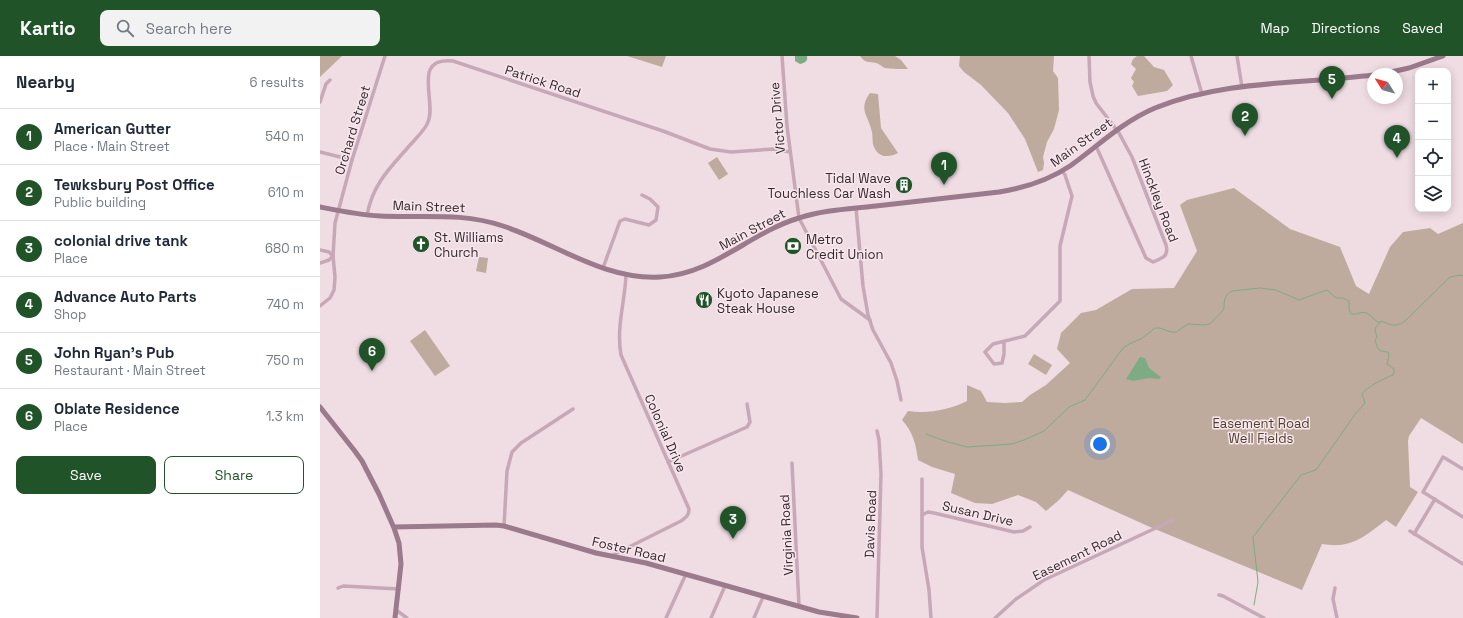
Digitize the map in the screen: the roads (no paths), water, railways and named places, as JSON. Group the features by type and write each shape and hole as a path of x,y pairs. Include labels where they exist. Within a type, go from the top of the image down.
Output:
{"main road":[{"path":"1403,69 1443,56"},
{"name":"Main Street","path":"320,207 367,215 456,216 488,222 516,231 602,268 626,275 659,277 698,269 724,257 777,227 814,214 1010,190 1035,183 1062,171 1129,121 1155,108 1202,94 1242,87 1367,76"},
{"path":"320,407 360,458 394,526 401,558 401,572 395,618"},
{"name":"Foster Road","path":"394,526 504,526 596,553 613,555 686,574 763,597 832,615 857,618"}],"street":[{"name":"Orchard Street","path":"320,306 330,298 334,290 335,277 333,256 335,223 352,160 385,56"},
{"name":"Victor Drive","path":"782,56 790,152 799,218 841,300 870,320"},
{"path":"1089,56 1090,82 1096,103 1117,130"},
{"path":"1191,56 1202,94"},
{"path":"1237,56 1242,87"},
{"name":"Patrick Road","path":"367,215 371,198 382,177 414,141 429,121 430,111 428,76 434,66 441,61 453,62 655,129 710,149 731,152 774,149 790,152"},
{"path":"320,102 326,84 330,80"},
{"name":"Hinckley Road","path":"1096,146 1146,258 1153,262 1164,257 1167,250 1163,235 1132,157 1117,130"},
{"path":"320,152 352,160"},
{"path":"1004,342 1002,363 994,364 985,352 993,344 1025,336 1060,301 1060,246 1072,196 1065,175 1062,171"},
{"path":"602,268 620,221 625,219 649,225 656,220 658,207 650,199 642,196"},
{"path":"856,208 864,293 870,320 891,363 901,400"},
{"path":"320,250 329,252 333,256 329,260 320,263"},
{"name":"Colonial Drive","path":"613,555 681,521 688,516 689,509 621,355 619,331 624,304 626,275"},
{"path":"668,462 747,427 750,418 747,404"},
{"path":"504,526 507,471 512,452 521,443 573,409"},
{"name":"Davis Road","path":"877,431 880,440 881,474 877,618"},
{"path":"1463,470 1444,457 1423,492 1463,517"},
{"name":"Virginia Road","path":"792,463 799,606"},
{"path":"922,478 922,547 930,590 931,618"},
{"path":"1414,534 1435,499"},
{"name":"Susan Drive","path":"922,514 928,512 934,513 1014,532 1022,531 1030,527"},
{"name":"Easement Road","path":"995,618 1016,600 1044,580 1173,520"},
{"path":"1410,531 1463,564"},
{"path":"666,618 686,574"},
{"path":"338,588 343,586 399,589"},
{"path":"711,618 725,586"},
{"path":"1334,588 1333,599 1337,618"},
{"path":"1219,595 1264,618"},
{"path":"754,618 763,597"},
{"path":"396,610 407,618"}],"waterway":[{"path":"1254,605 1258,582 1253,537 1301,475 1316,470 1356,413 1365,403 1362,394 1364,391 1376,383 1393,375 1394,369 1387,364 1389,355 1388,352 1378,349 1375,340 1377,337 1375,330 1376,327 1381,321 1392,325 1398,325 1404,322 1450,277 1460,275 1463,276"},
{"path":"926,434 967,447 1012,444 1044,431 1069,407 1085,400 1123,348 1141,339 1155,328 1176,332 1188,324 1210,324 1224,309 1224,301 1226,296 1232,291 1260,288 1276,290 1299,300 1327,290 1336,298 1343,298 1349,301 1349,309 1351,314 1363,312 1367,313 1380,323"}],"place":[{"name":"John Ryan's Pub","path":"1332,99"},
{"name":"Tewksbury Post Office","path":"1245,136"},
{"name":"Advance Auto Parts","path":"1397,158"},
{"name":"Tidal Wave Touchless Car Wash","path":"904,185"},
{"name":"American Gutter","path":"944,185"},
{"name":"St. Williams Church","path":"421,244"},
{"name":"Metro Credit Union","path":"793,246"},
{"name":"Kyoto Japanese Steak House","path":"704,300"},
{"name":"Oblate Residence","path":"372,371"},
{"name":"colonial drive tank","path":"733,539"}],"park label":[{"name":"Easement Road Well Fields","path":"1261,430"}]}
